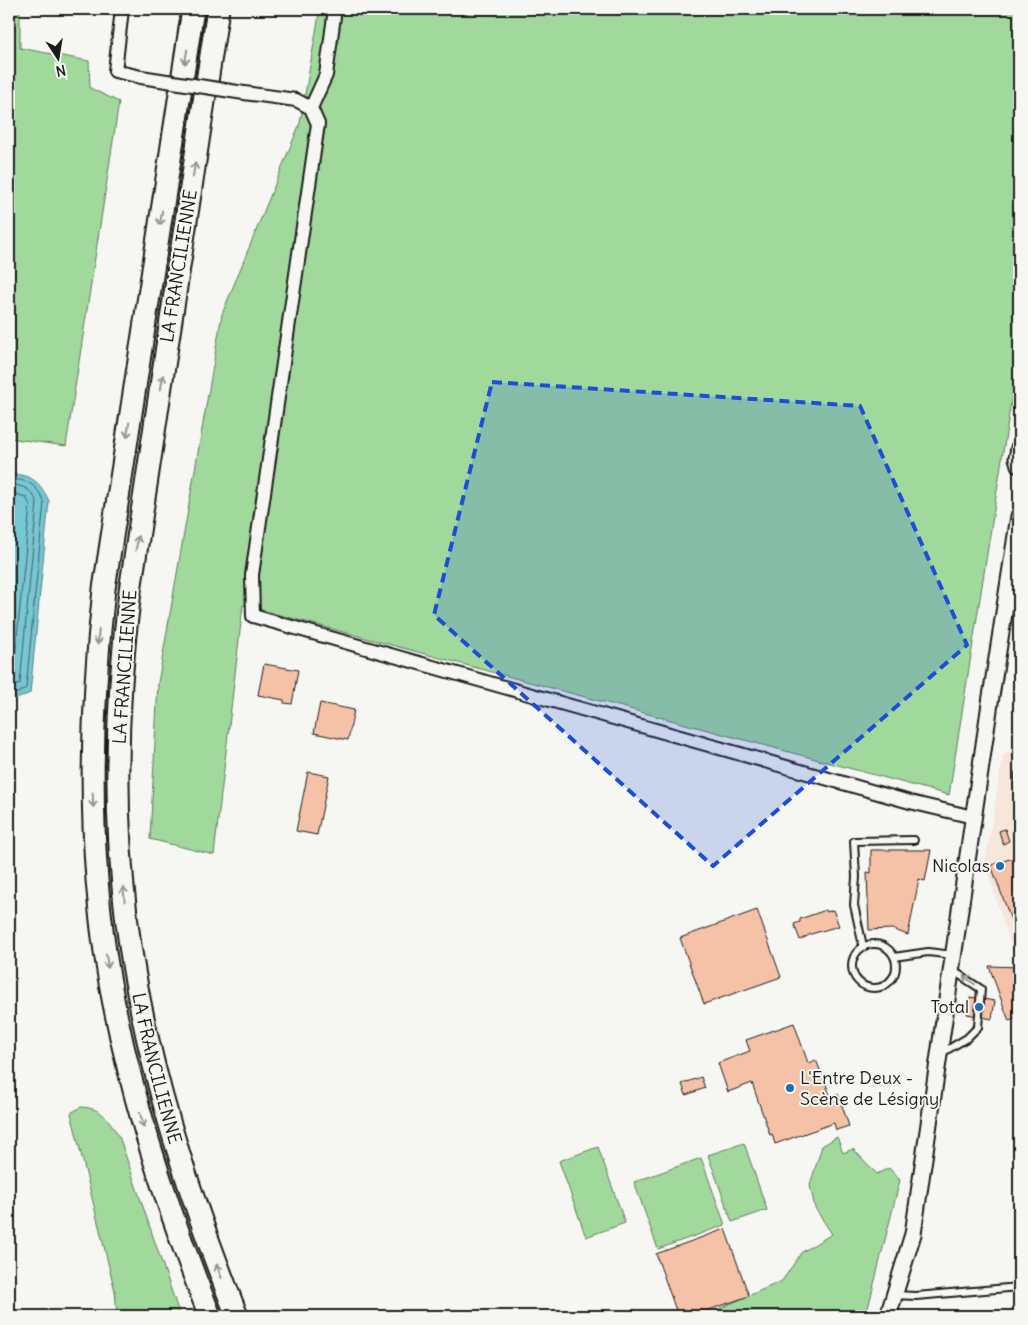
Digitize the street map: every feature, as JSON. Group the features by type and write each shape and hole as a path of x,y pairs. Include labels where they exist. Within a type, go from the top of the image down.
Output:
{"highway":[{"name":"LA FRANCILIENNE","path":"193,9 104,589 96,656 92,765 95,844 102,925 118,1025 149,1147 210,1316"},
{"name":"LA FRANCILIENNE","path":"218,9 130,591 122,658 118,775 119,844 127,924 144,1020 163,1100 206,1234 237,1316"}],"street":[{"path":"122,9 115,70 141,77 296,100 311,108 318,124 252,575 253,616 910,802 973,817"},
{"path":"311,108 318,97 326,75 335,9"},
{"path":"1019,448 1017,458 1019,465"},
{"path":"888,1316 913,1234 973,817 1019,516"}],"lane":[{"path":"1019,774 1019,787"},
{"path":"863,946 854,905 856,877 854,841 914,840"},
{"path":"870,944 885,947 894,957 896,972 892,979 880,988 866,987 854,978 851,964 857,951 863,946 870,944"},
{"path":"894,957 928,952 952,962 981,989 978,1027 966,1038 939,1054"},
{"path":"894,1295 916,1296 1019,1287"}],"highlighted area":[{"path":"492,382 860,406 967,645 713,866 434,615"}],"shaded area":[{"path":"1019,747 1019,956 1014,955 985,865 1003,755"}],"green space":[{"path":"9,9 20,9 20,48 89,61 90,88 119,102 66,446 9,438"},
{"path":"320,9 1019,9 1019,351 949,795 243,605 214,855 150,839 158,683 222,314 300,123"},
{"path":"81,1107 95,1110 105,1117 120,1139 180,1316 117,1316 115,1291 71,1113"},
{"path":"837,1137 843,1153 853,1149 877,1174 889,1168 900,1180 866,1316 715,1316 716,1310 782,1281 802,1252 832,1234 815,1208 810,1185 822,1146"},
{"path":"744,1143 767,1210 732,1222 708,1155"},
{"path":"598,1147 625,1223 586,1237 559,1161"},
{"path":"701,1158 725,1225 658,1249 634,1182"}],"water":[{"path":"9,473 34,480 42,488 49,501 30,693 19,698 10,698"}],"building":[{"path":"264,664 298,670 292,704 284,703 284,700 258,695"},
{"path":"320,703 354,710 348,740 314,733"},
{"path":"308,772 329,776 317,835 296,831"},
{"path":"1005,829 1009,841 1003,844 999,831"},
{"path":"871,850 931,850 925,881 919,879 908,935 892,929 869,930 867,872 871,873"},
{"path":"1019,856 1019,942 991,865"},
{"path":"757,910 781,977 704,1004 680,938"},
{"path":"826,910 827,912 833,910 839,926 811,934 800,940 794,924 800,922 800,919"},
{"path":"989,966 1019,967 1019,1017 1009,1021"},
{"path":"970,997 995,1001 992,1019 967,1014"},
{"name":"L'Entre Deux - Scène de Lésigny","path":"794,1023 808,1063 816,1060 831,1097 838,1094 849,1126 836,1130 834,1123 775,1144 772,1134 770,1135 752,1083 728,1092 718,1063 750,1051 746,1040"},
{"path":"701,1077 705,1088 686,1095 682,1084"},
{"path":"725,1229 749,1296 691,1316 678,1316 656,1254"}],"place":[{"name":"Nicolas","path":"1000,866"},
{"name":"Total","path":"979,1007"},
{"name":"L'Entre Deux - Scène de Lésigny","path":"790,1088"}]}
